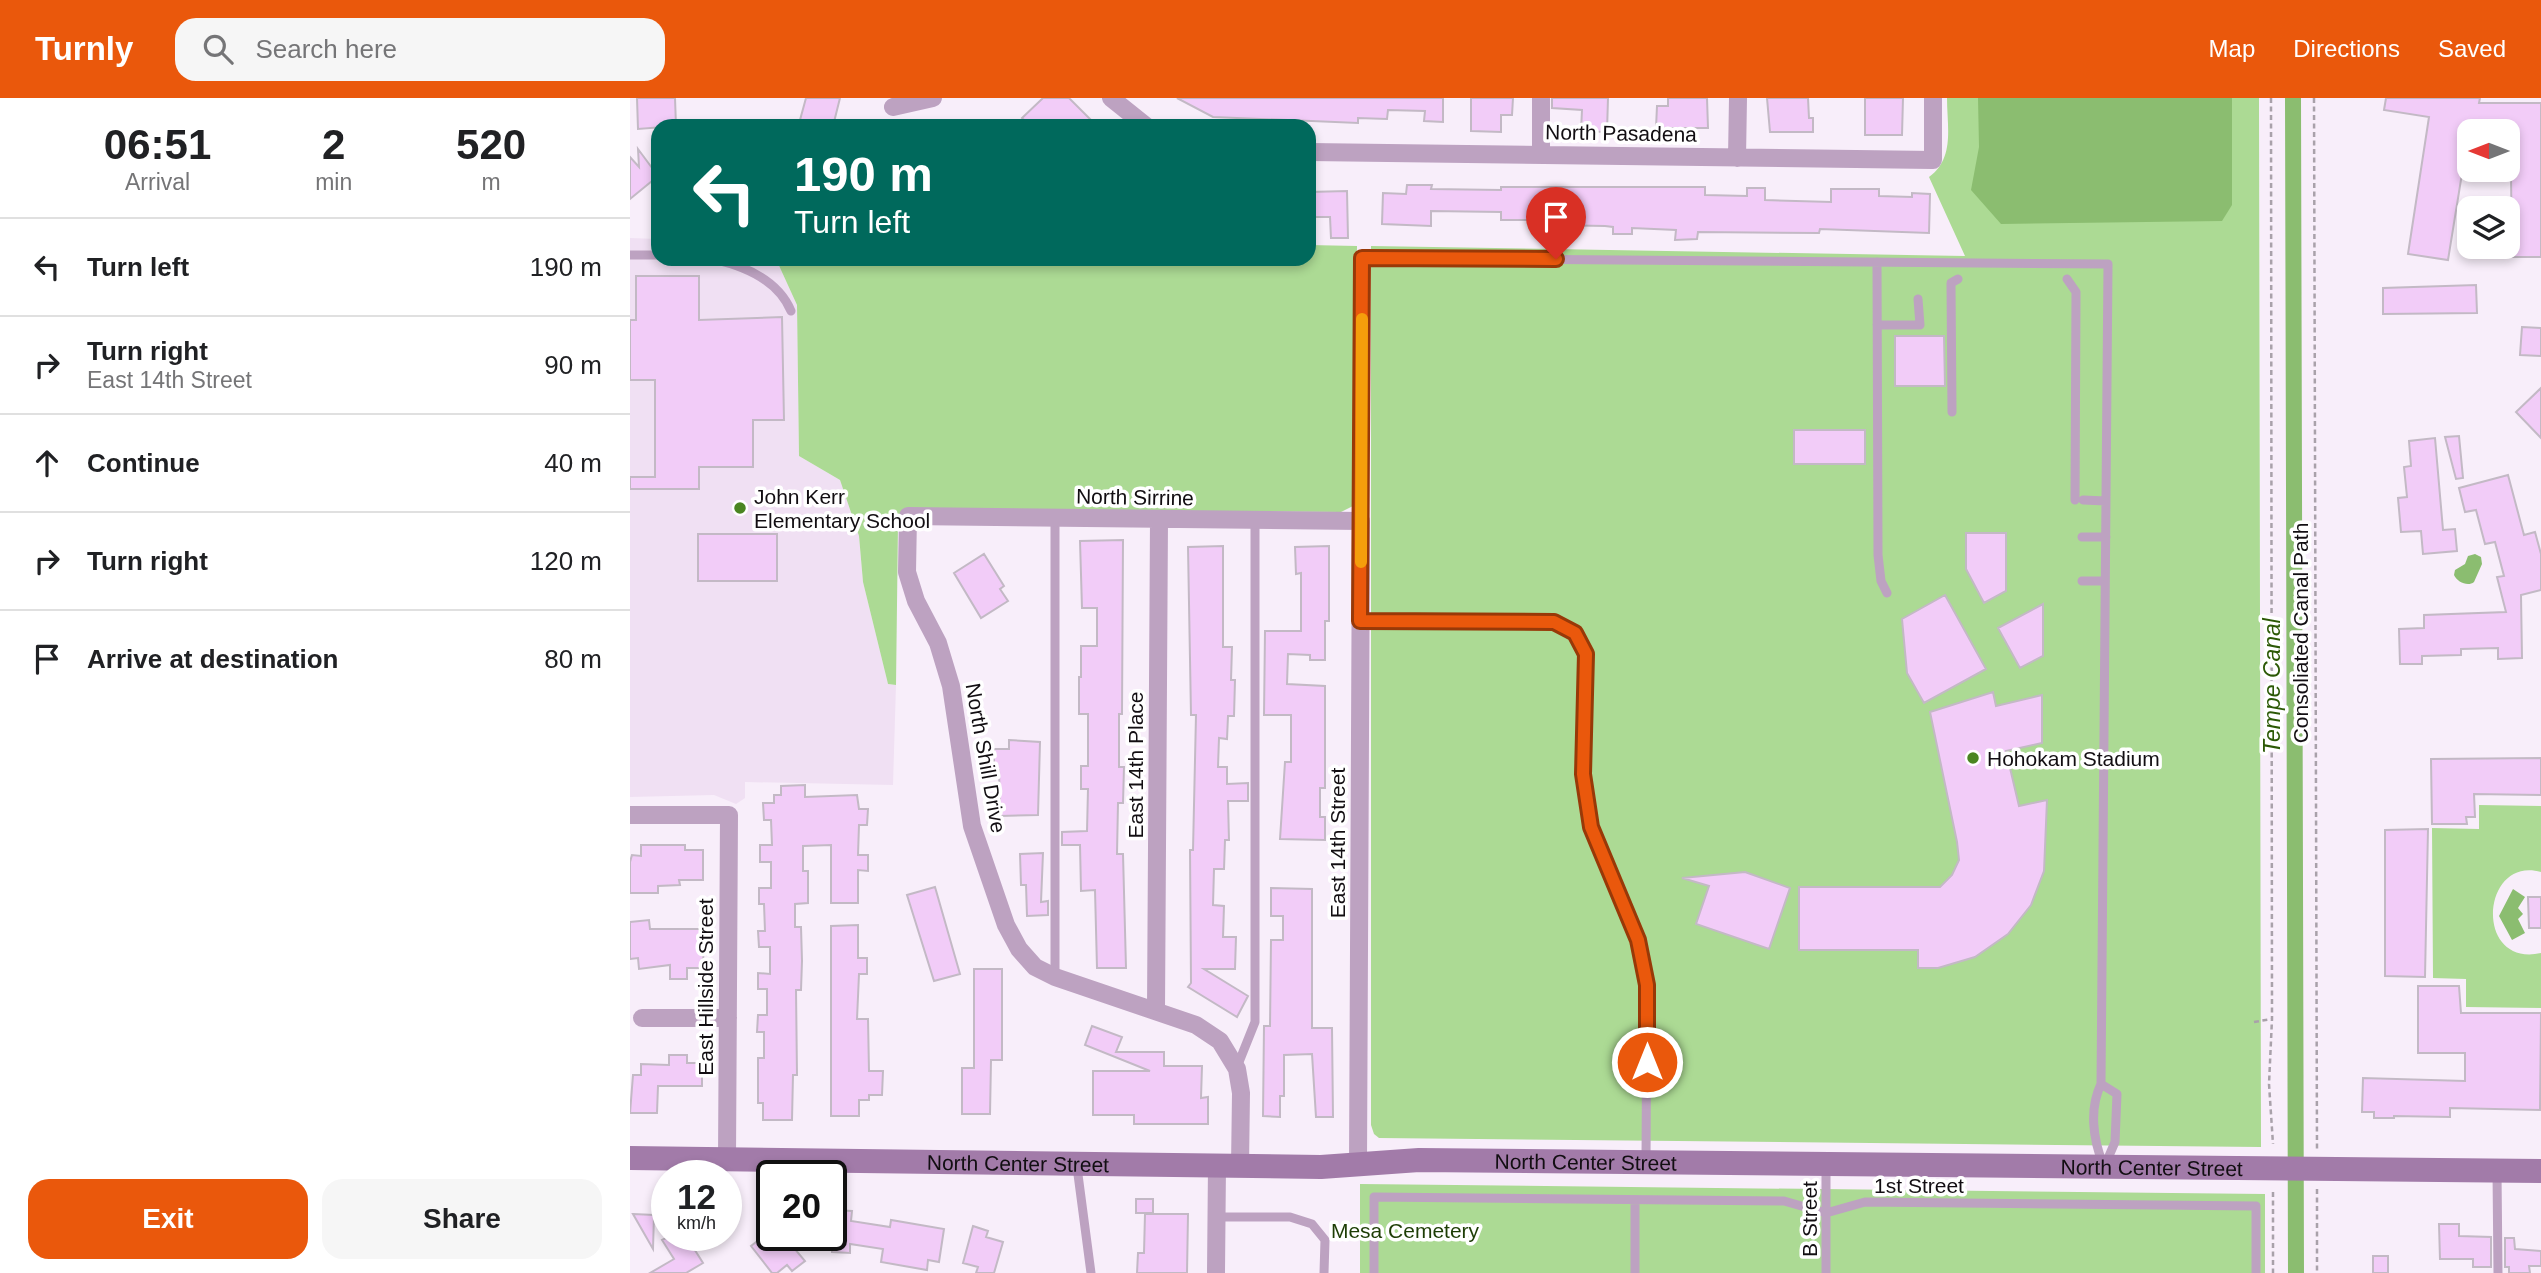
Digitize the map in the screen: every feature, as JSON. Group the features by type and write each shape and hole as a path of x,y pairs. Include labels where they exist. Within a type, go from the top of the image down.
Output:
{"street":[{"path":"893,107 933,98"},
{"path":"1111,98 1136,119"},
{"path":"1541,98 1541,155"},
{"path":"1737,158 1738,98"},
{"name":"North Pasadena","path":"1316,152 1933,160 1933,98"},
{"name":"North Sirrine","path":"908,516 1361,521"},
{"name":"North Shill Drive","path":"908,516 907,572 916,601 939,643 951,686 972,827 1006,925 1019,950 1035,967 1055,977 1196,1025 1220,1041 1237,1069 1241,1093 1217,1217 1216,1273"},
{"name":"East 14th Place","path":"1156,1011 1159,520"},
{"name":"East 14th Street","path":"1358,1164 1361,521"},
{"name":"East Hillside Street","path":"630,815 729,815 727,1158"},
{"path":"642,1018 728,1018"},
{"name":"North Center Street","path":"630,1158 1229,1165 1358,1164 1419,1160 2541,1171"}],"lane":[{"path":"630,255 651,255"},
{"path":"1361,521 1362,258 2108,264 2101,1084 2095,1097 2094,1141 2104,1167"},
{"path":"1877,262 1878,555 1881,581 1887,593"},
{"path":"733,266 766,278 785,298 791,311"},
{"path":"1952,412 1951,283 1958,279"},
{"path":"2067,279 2076,292 2079,500 2106,500"},
{"path":"1877,325 1920,325 1918,299"},
{"path":"1055,518 1055,977"},
{"path":"1237,1069 1255,1022 1255,521"},
{"path":"2082,537 2106,537"},
{"path":"2082,581 2105,581"},
{"path":"1360,621 1554,622 1575,633 1586,654 1583,774 1591,827 1638,940 1647,985 1646,1163"},
{"path":"2101,1084 2116,1094 2116,1142 2104,1167"},
{"path":"1077,1163 1091,1273"},
{"name":"B Street","path":"1826,1164 1826,1273"},
{"path":"2497,1171 2498,1273"},
{"path":"1374,1273 1374,1197 1784,1201 1826,1213"},
{"path":"1635,1200 1635,1273"},
{"name":"1st Street","path":"1826,1213 1865,1202 2256,1206 2256,1273"},
{"path":"1217,1217 1290,1217 1312,1224 1325,1240 1324,1273"}],"path":[{"path":"2271,98 2272,1019 2269,1084 2273,1168 2273,1273"},
{"name":"Consoliated Canal Path","path":"2315,98 2317,1273"},
{"path":"2254,1022 2272,1019"}],"shaded area":[{"path":"1978,98 2232,98 2232,205 2222,221 2001,224 1971,190 1979,147"},
{"name":"John Kerr Elementary School","path":"630,238 651,239 651,266 779,266 797,305 799,456 840,480 859,536 863,582 888,684 896,685 893,785 745,782 745,798 736,804 714,795 630,797"},
{"path":"2475,554 2481,557 2482,564 2474,582 2463,583 2455,578 2455,570 2465,564 2468,556"},
{"path":"2513,889 2525,897 2518,908 2523,914 2518,919 2525,933 2512,940 2499,916"}],"green space":[{"path":"1947,98 2259,98 2261,1147 1379,1138 1374,1134 1371,1125 1371,246 1965,256 1929,177 1943,161 1946,151"},
{"path":"1316,245 1357,246 1353,506 1341,512 915,509 898,524 896,685 888,684 863,582 859,536 840,480 799,456 797,305 779,266 1316,266"},
{"path":"2479,805 2541,806 2541,872 2521,871 2506,880 2497,894 2493,912 2495,929 2504,944 2519,953 2541,953 2541,1008 2466,1007 2466,979 2433,978 2432,828 2479,829"},
{"name":"Mesa Cemetery","path":"1360,1184 2265,1194 2265,1273 1360,1273"}],"building":[{"path":"637,98 675,98 676,119 651,119 651,128 638,129"},
{"path":"806,98 840,98 835,119 800,119"},
{"path":"1043,98 1069,98 1090,119 1023,119"},
{"path":"1177,98 1443,98 1443,122 1424,121 1425,111 1388,110 1387,119 1358,118 1358,123 1316,121 1316,119 1213,117"},
{"path":"1471,98 1513,98 1512,115 1501,115 1501,132 1471,131"},
{"path":"1552,98 1608,98 1607,132 1581,131 1582,110 1552,108"},
{"path":"1668,98 1707,98 1708,128 1656,128 1657,106 1668,106"},
{"path":"1767,98 1808,98 1813,132 1770,132"},
{"path":"1865,98 1903,98 1902,135 1865,135"},
{"path":"2386,98 2480,98 2479,103 2541,103 2541,257 2520,257 2520,196 2511,196 2511,182 2520,182 2520,119 2457,119 2457,182 2461,182 2448,260 2408,254 2429,117 2384,110"},
{"path":"638,149 651,167 651,182 630,199 630,157 639,167"},
{"path":"1407,185 1432,185 1431,189 1501,190 1501,187 1705,187 1705,195 1747,196 1747,188 1765,188 1765,200 1831,202 1831,189 1879,189 1879,196 1912,197 1912,193 1930,194 1929,233 1820,229 1819,233 1698,232 1697,239 1675,240 1676,230 1632,228 1632,234 1613,234 1613,227 1605,226 1550,225 1550,220 1501,220 1501,212 1431,211 1431,226 1382,224 1383,193 1406,194"},
{"path":"1347,191 1348,238 1331,238 1330,217 1316,217 1316,192"},
{"path":"636,276 699,276 699,320 782,317 784,420 753,420 753,467 699,467 699,489 630,489 630,477 655,477 655,380 630,380 630,320 636,320"},
{"path":"2476,285 2477,313 2383,314 2383,288"},
{"path":"2522,327 2541,328 2541,356 2520,355"},
{"path":"1895,336 1944,336 1945,386 1895,386"},
{"path":"2541,388 2541,438 2516,412"},
{"path":"1794,430 1865,430 1865,464 1794,464"},
{"path":"2459,436 2463,478 2456,479 2445,437"},
{"path":"2435,438 2443,530 2455,529 2457,551 2423,554 2421,531 2401,532 2398,498 2407,497 2404,467 2411,466 2409,441"},
{"path":"2508,475 2524,535 2535,532 2541,554 2541,590 2521,595 2522,658 2498,659 2498,648 2461,649 2461,655 2422,656 2422,664 2400,664 2399,629 2424,628 2424,615 2506,612 2497,577 2504,576 2495,542 2485,544 2476,510 2465,512 2459,488"},
{"path":"1966,533 2006,533 2006,591 1984,603 1966,569"},
{"path":"698,534 777,534 777,581 698,581"},
{"path":"1123,540 1119,767 1124,767 1123,803 1118,803 1117,854 1123,854 1126,968 1097,968 1095,890 1081,891 1080,845 1062,845 1062,832 1087,831 1088,789 1081,789 1081,766 1088,766 1088,714 1079,714 1079,677 1081,646 1097,646 1097,608 1082,608 1080,541"},
{"path":"1223,546 1223,647 1232,647 1231,680 1235,680 1234,716 1228,716 1227,739 1219,738 1218,767 1227,767 1227,784 1248,783 1248,801 1228,801 1229,840 1225,840 1224,869 1214,869 1213,905 1224,906 1223,937 1236,937 1235,969 1204,969 1248,996 1237,1017 1188,987 1191,983 1190,850 1193,850 1196,715 1191,715 1188,547"},
{"path":"1329,546 1329,621 1325,621 1325,660 1310,660 1310,655 1288,654 1287,684 1325,686 1325,788 1320,788 1320,817 1325,817 1325,840 1280,839 1285,762 1291,762 1291,715 1264,715 1265,631 1301,631 1301,573 1296,574 1295,547"},
{"path":"984,554 1004,586 1000,589 1008,601 981,618 954,573"},
{"path":"1945,595 1986,669 1924,703 1907,673 1902,619"},
{"path":"2043,604 2043,656 2020,668 1998,628"},
{"name":"Hohokam Stadium","path":"1993,692 1996,706 2042,695 2042,743 2006,751 2019,806 2047,800 2044,871 2031,905 2008,934 1975,957 1938,968 1918,968 1918,950 1799,950 1799,887 1940,887 1952,875 1959,860 1957,842 1930,712"},
{"path":"1009,740 1040,742 1038,815 1000,816 999,770 994,770 994,749 1009,749"},
{"path":"2541,758 2541,795 2474,794 2475,817 2466,817 2467,824 2432,824 2431,759"},
{"path":"805,785 805,797 857,795 859,809 868,809 867,825 859,825 858,855 868,855 868,871 858,870 858,903 831,903 831,845 803,846 803,871 808,871 808,903 795,904 795,927 801,927 802,961 801,990 796,990 797,1075 793,1075 792,1120 763,1120 763,1103 758,1103 758,1058 764,1058 764,1032 757,1032 758,1015 767,1015 767,989 758,989 758,973 770,974 770,947 759,947 758,931 765,931 764,904 759,904 759,888 771,888 771,862 760,862 760,845 772,845 771,820 764,820 763,803 774,803 774,795 781,795 781,786"},
{"path":"2428,829 2425,977 2385,976 2385,830"},
{"path":"641,845 685,845 685,850 703,850 703,880 679,880 680,885 658,886 658,893 630,893 630,862 632,855 641,856"},
{"path":"1043,853 1041,902 1048,901 1048,915 1027,916 1026,885 1021,885 1020,854"},
{"path":"1745,872 1790,888 1769,949 1696,924 1709,886 1682,878"},
{"path":"935,887 960,974 934,981 907,895"},
{"path":"1271,888 1312,889 1312,1028 1332,1028 1333,1117 1316,1117 1312,1054 1284,1055 1284,1096 1280,1096 1280,1117 1263,1116 1264,1026 1270,1026 1271,940 1283,940 1283,916 1271,916"},
{"path":"2528,897 2541,897 2541,928 2529,928"},
{"path":"649,920 650,929 704,929 703,968 687,968 687,979 670,979 670,965 639,969 638,958 630,959 630,922"},
{"path":"858,925 858,958 867,958 867,974 859,974 857,1019 868,1019 869,1071 883,1071 882,1095 869,1095 869,1100 859,1100 859,1116 831,1116 831,926"},
{"path":"974,969 1002,969 1002,1060 991,1060 990,1114 962,1114 962,1068 974,1068"},
{"path":"2418,986 2459,986 2461,1013 2541,1013 2540,1110 2450,1108 2450,1117 2394,1118 2374,1118 2374,1112 2362,1112 2363,1078 2465,1081 2465,1053 2418,1053"},
{"path":"1092,1026 1122,1037 1116,1052 1164,1052 1164,1066 1202,1066 1201,1098 1208,1097 1208,1124 1134,1124 1134,1115 1093,1115 1093,1071 1150,1071 1085,1045"},
{"path":"669,1055 687,1055 687,1063 702,1063 702,1086 658,1086 657,1113 630,1113 633,1075 641,1075 641,1064 669,1065"},
{"path":"1136,1199 1153,1199 1153,1213 1136,1213"},
{"path":"847,1211 852,1211 851,1221 890,1227 891,1220 944,1229 939,1262 928,1260 927,1270 881,1262 883,1249 850,1244 850,1253 832,1252 847,1251"},
{"path":"633,1214 651,1215 651,1246"},
{"path":"1145,1214 1188,1214 1187,1273 1137,1273 1138,1253 1144,1253"},
{"path":"2439,1224 2459,1224 2459,1236 2491,1237 2491,1267 2473,1267 2473,1259 2440,1259"},
{"path":"973,1226 988,1231 986,1237 1003,1242 994,1273 976,1273 978,1267 963,1263"},
{"path":"2505,1238 2514,1238 2515,1249 2541,1251 2541,1266 2529,1266 2530,1273 2509,1273 2509,1267 2505,1267"},
{"path":"756,1242 756,1251 797,1251 805,1261 792,1271 787,1265 777,1273 772,1273 751,1246"},
{"path":"669,1251 695,1251 703,1263 686,1273 650,1273 674,1259"},
{"path":"2373,1256 2388,1256 2388,1273 2373,1273"}],"waterway":[{"name":"Tempe Canal","path":"2293,98 2296,1273"}],"slow traffic":[{"path":"1361,562 1362,319"}],"place":[{"name":"John Kerr Elementary School","path":"740,508"},
{"name":"Hohokam Stadium","path":"1973,758"}],"route":[{"path":"1556,259 1362,258 1360,621 1554,622 1575,633 1586,654 1583,774 1591,827 1638,940 1647,985 1647,1062"}]}
